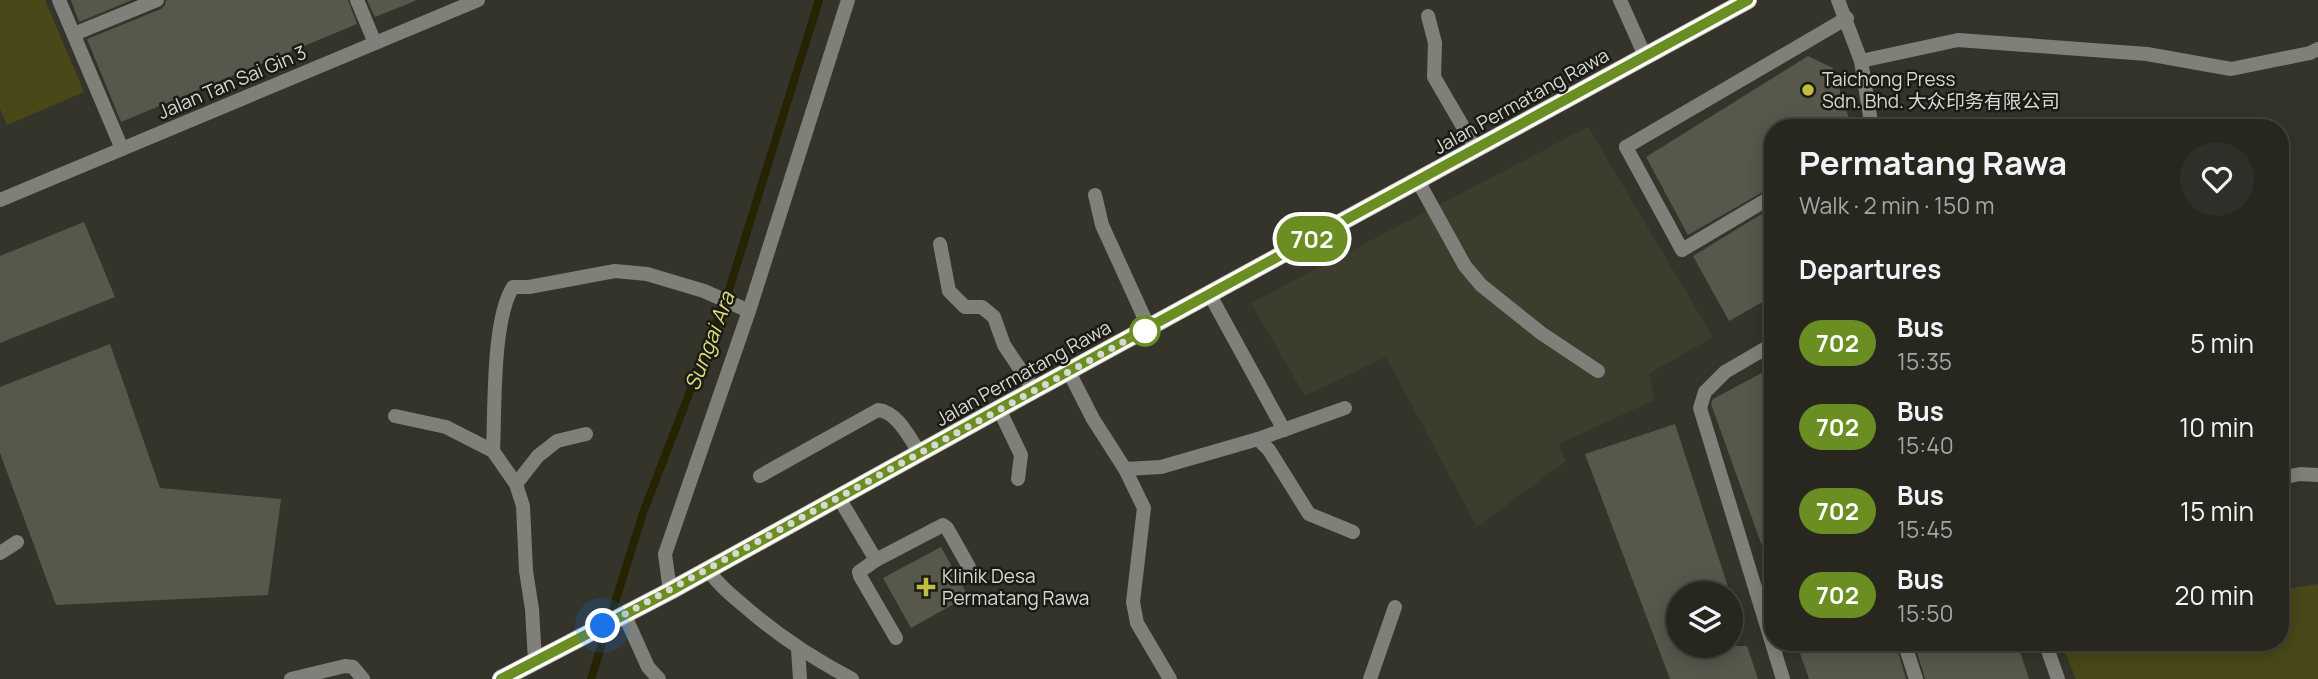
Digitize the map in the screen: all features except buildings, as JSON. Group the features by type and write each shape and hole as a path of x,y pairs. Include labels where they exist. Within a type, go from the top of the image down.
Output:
{"main road":[{"name":"Jalan Permatang Rawa","path":"501,679 625,616 1744,1"}],"street":[{"path":"59,0 122,149"},
{"path":"74,34 157,0"},
{"path":"357,0 374,43"},
{"name":"Jalan Tan Sai Gin 3","path":"0,200 478,0"},
{"path":"670,591 665,554 848,0"},
{"path":"1620,0 1644,57"},
{"path":"1839,0 1861,61 1871,119"},
{"path":"1427,16 1435,43 1434,77 1476,149"},
{"path":"1764,201 1682,250 1626,147 1847,18"},
{"path":"1861,61 1958,40 2147,54 2231,69 2310,53 2318,49"},
{"path":"1418,181 1465,266 1480,285 1541,333 1598,371"},
{"path":"1095,195 1102,225 1149,328"},
{"path":"940,244 949,292 965,307 982,307 994,317 1004,345 1034,390"},
{"path":"493,451 497,352 506,297 513,287 529,287 615,271 647,274 704,291 745,310"},
{"path":"1210,295 1284,430"},
{"path":"1764,349 1725,372 1705,392 1700,408 1764,617"},
{"path":"1069,372 1093,419 1125,468 1144,508 1133,602 1137,623 1170,679"},
{"path":"1125,468 1161,467 1258,439 1345,408"},
{"path":"999,409 1021,455 1018,479"},
{"path":"760,476 878,410 887,411 895,418 920,453"},
{"path":"395,416 446,427 493,451 516,485 523,506 535,661"},
{"path":"516,485 538,456 557,441 586,434"},
{"path":"1258,439 1269,450 1309,514 1353,532"},
{"path":"2289,476 2318,475"},
{"path":"839,498 876,560"},
{"path":"896,638 860,576 859,572 863,568 943,525 969,567"},
{"path":"0,553 17,542"},
{"path":"708,570 726,591 770,629 798,649 852,679"},
{"path":"1370,679 1395,607"},
{"path":"625,616 648,667 659,679"},
{"path":"798,649 800,679"},
{"path":"1774,651 1783,679"},
{"path":"1907,651 1916,679"},
{"path":"2048,651 2058,679"},
{"path":"291,679 345,666 352,667 363,679"}],"shaded area":[{"path":"0,0 45,0 84,92 7,125 0,109"},
{"path":"1588,127 1713,337 1649,374 1654,400 1559,444 1566,461 1477,527 1386,357 1305,396 1251,303"},
{"path":"2318,584 2318,679 2076,679 2065,651 2289,651 2289,588"}],"waterway":[{"name":"Sungai Ara","path":"591,679 643,513 728,293 819,0"}],"bus line":[{"name":"702","path":"501,679 625,616 1748,0"}],"place":[{"name":"Taichong Press Sdn. Bhd. 大众印务有限公司","path":"1808,90"},
{"name":"Klinik Desa Permatang Rawa","path":"926,587"}],"route":[{"path":"603,626 1149,328 1145,331"}]}
